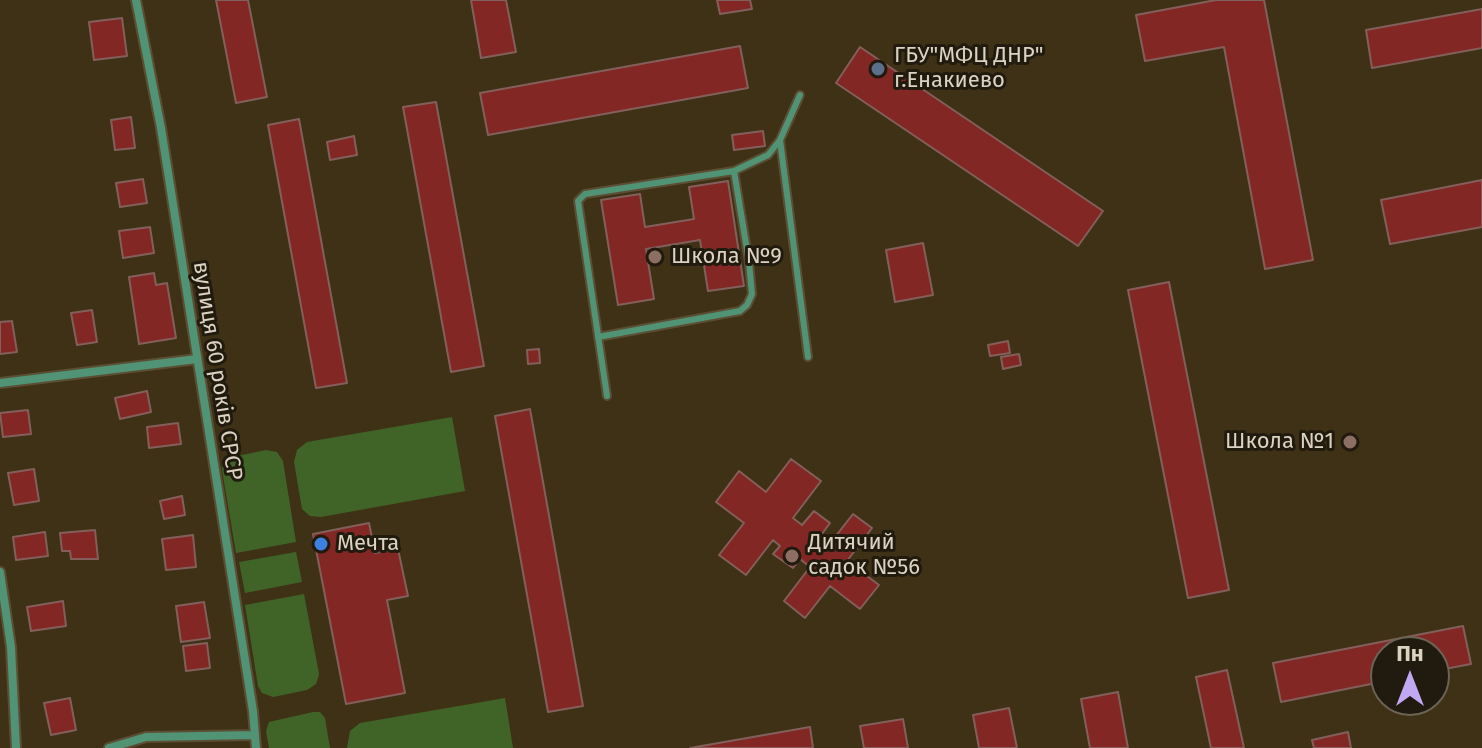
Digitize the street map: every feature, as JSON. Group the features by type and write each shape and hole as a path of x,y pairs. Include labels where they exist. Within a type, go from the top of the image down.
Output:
{"street":[{"name":"вулиця 60 років СРСР","path":"136,0 161,128 253,711 256,748"},
{"path":"0,383 197,359"},
{"path":"0,572 11,647 16,748"},
{"path":"109,748 146,737 254,735"}],"lane":[{"path":"607,396 577,205 580,198 585,194 734,171 768,155 780,140 800,95"},
{"path":"780,140 808,357"},
{"path":"598,337 740,311 747,305 752,294 749,262 734,171"}],"green space":[{"path":"452,417 465,491 321,517 310,516 302,509 294,462 297,450 307,442"},
{"path":"266,450 277,452 283,461 296,542 236,553 223,462 228,458"},
{"path":"296,552 302,582 245,593 239,562"},
{"path":"304,594 319,674 316,684 307,690 273,697 262,693 258,686 245,605"},
{"path":"505,698 513,748 347,748 350,731 360,723"},
{"path":"320,712 325,718 330,748 269,748 266,731 269,722"}],"building":[{"path":"216,0 248,0 267,97 236,103"},
{"path":"471,0 506,0 516,52 481,58"},
{"path":"717,0 750,0 752,9 720,14"},
{"path":"1216,0 1264,0 1313,260 1265,269 1224,47 1145,61 1136,15"},
{"path":"1482,9 1482,48 1372,68 1366,30"},
{"path":"122,18 127,56 94,60 89,22"},
{"path":"740,46 748,88 488,135 480,93"},
{"path":"860,47 1103,211 1078,246 836,83"},
{"path":"436,102 484,366 451,372 403,107"},
{"path":"131,117 135,148 115,150 111,120"},
{"path":"299,119 347,383 316,388 268,125"},
{"path":"763,131 765,146 734,150 732,135"},
{"path":"354,136 357,155 330,160 327,142"},
{"path":"143,179 147,203 120,207 116,183"},
{"path":"1482,180 1482,227 1390,244 1381,200"},
{"path":"728,181 744,286 708,291 700,240 646,249 654,299 618,305 601,200 640,194 645,227 694,219 689,187"},
{"path":"150,227 154,253 123,258 119,231"},
{"path":"923,243 933,295 895,302 886,250"},
{"path":"154,273 156,285 167,283 176,338 139,344 129,277"},
{"path":"1169,282 1229,590 1188,598 1128,290"},
{"path":"92,310 97,342 77,345 71,313"},
{"path":"12,321 17,352 0,354 0,322"},
{"path":"1008,341 1010,353 990,356 988,345"},
{"path":"539,349 540,363 528,364 527,350"},
{"path":"1019,354 1021,365 1003,369 1001,357"},
{"path":"147,391 151,412 120,419 115,398"},
{"path":"530,409 583,706 548,712 495,416"},
{"path":"28,410 31,434 3,437 0,413"},
{"path":"178,423 181,444 149,448 147,427"},
{"path":"791,459 821,481 793,518 802,525 814,511 830,523 819,538 828,546 853,514 872,528 847,561 879,585 860,609 830,586 805,618 784,601 810,567 800,559 793,568 773,554 780,546 773,540 746,575 719,555 744,523 716,502 739,471 766,492"},
{"path":"34,469 39,501 14,505 8,473"},
{"path":"182,496 185,515 164,519 160,501"},
{"path":"369,523 375,553 398,549 408,596 387,600 405,693 346,704 313,534"},
{"path":"95,530 98,559 71,559 70,551 62,551 60,533"},
{"path":"45,532 48,556 16,560 13,537"},
{"path":"193,535 196,567 166,570 162,539"},
{"path":"63,601 66,626 31,631 27,607"},
{"path":"204,602 210,638 181,642 176,606"},
{"path":"1463,626 1471,664 1450,668 1450,636 1412,636"},
{"path":"207,643 210,668 186,671 183,646"},
{"path":"1370,644 1370,684 1281,702 1273,663"},
{"path":"1227,670 1244,748 1211,748 1196,677"},
{"path":"1118,692 1128,748 1090,748 1081,699"},
{"path":"70,698 76,730 51,735 44,703"},
{"path":"1009,708 1017,748 979,748 973,715"},
{"path":"903,719 908,748 864,748 860,726"},
{"path":"810,727 813,748 690,748"},
{"path":"1348,732 1351,748 1314,748 1312,740"}],"place":[{"name":"ГБУ\"МФЦ ДНР\" г.Енакиево","path":"878,69"},
{"name":"Школа №9","path":"655,257"},
{"name":"Школа №1","path":"1350,442"},
{"name":"Мечта","path":"321,544"},
{"name":"Дитячий садок №56","path":"792,556"}]}
